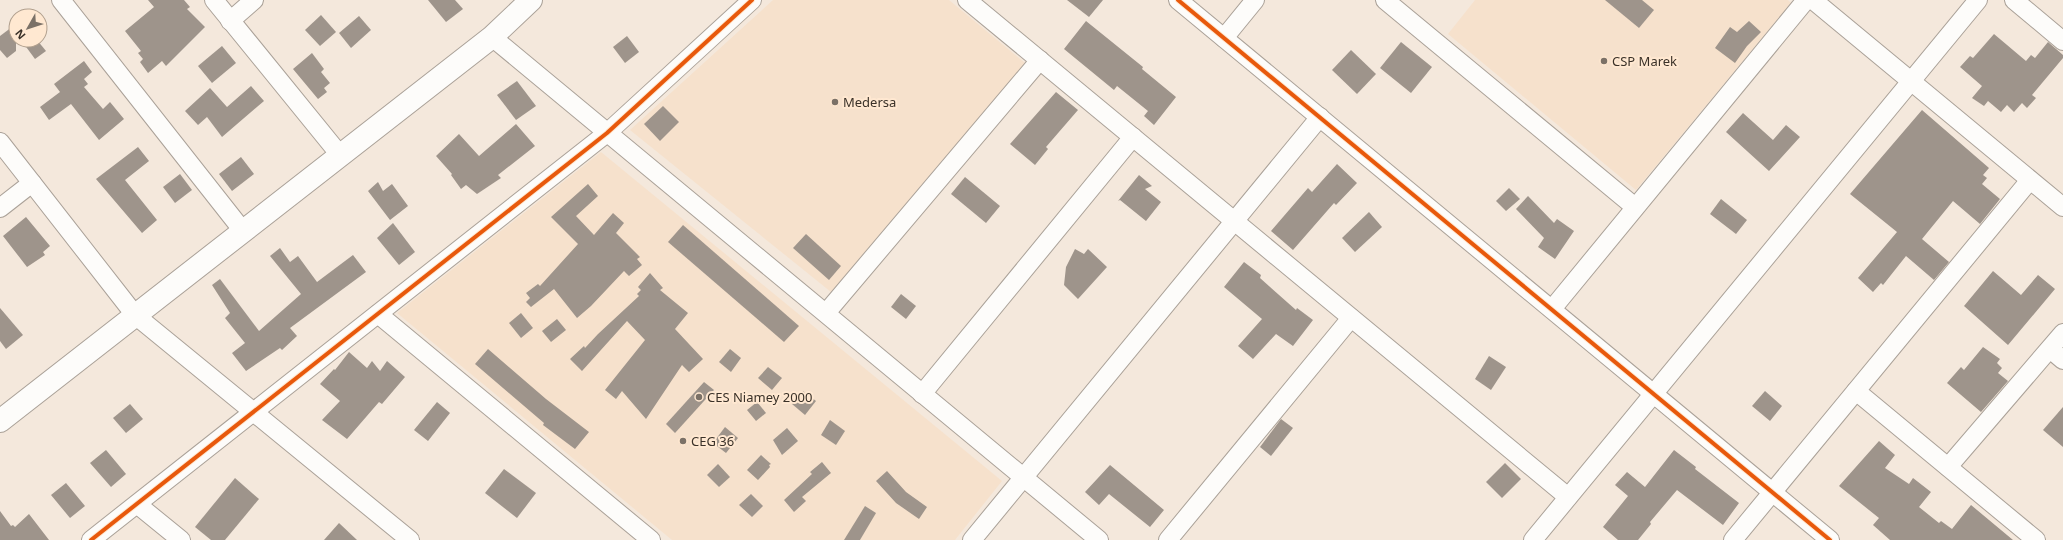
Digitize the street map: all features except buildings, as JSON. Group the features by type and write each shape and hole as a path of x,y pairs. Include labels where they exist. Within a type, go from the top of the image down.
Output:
{"street":[{"path":"61,0 243,231"},
{"path":"214,0 340,155"},
{"path":"230,20 254,0"},
{"path":"0,421 492,37 531,0"},
{"path":"92,540 607,133 752,0"},
{"path":"967,0 1568,497"},
{"path":"1178,0 1830,540"},
{"path":"1224,38 1255,0"},
{"path":"1385,0 1635,208"},
{"path":"1552,309 1806,0"},
{"path":"1813,0 2063,207"},
{"path":"1533,540 1978,0"},
{"path":"2014,0 2063,41"},
{"path":"492,37 1099,540"},
{"path":"826,313 1040,60"},
{"path":"972,540 1320,117"},
{"path":"922,394 1133,137"},
{"path":"0,142 135,315 410,540"},
{"path":"1733,540 2030,180"},
{"path":"0,208 32,183"},
{"path":"378,314 642,537"},
{"path":"1168,540 1351,318"},
{"path":"1948,468 2056,355 2063,334"},
{"path":"1856,391 2036,540"},
{"path":"138,505 181,540"}],"shaded area":[{"path":"773,0 949,0 1025,63 831,292 630,130"},
{"path":"1475,0 1788,0 1791,3 1636,190 1448,34"},
{"name":"CES Niamey 2000","path":"601,152 1002,481 955,540 672,540 397,313"}],"cycle path":[{"path":"91,540 607,133 752,0"},
{"path":"1178,0 1830,540"}],"place":[{"name":"CSP Marek","path":"1604,61"},
{"name":"Medersa","path":"835,102"},
{"name":"CES Niamey 2000","path":"699,397"},
{"name":"CEG 36","path":"683,441"}]}
